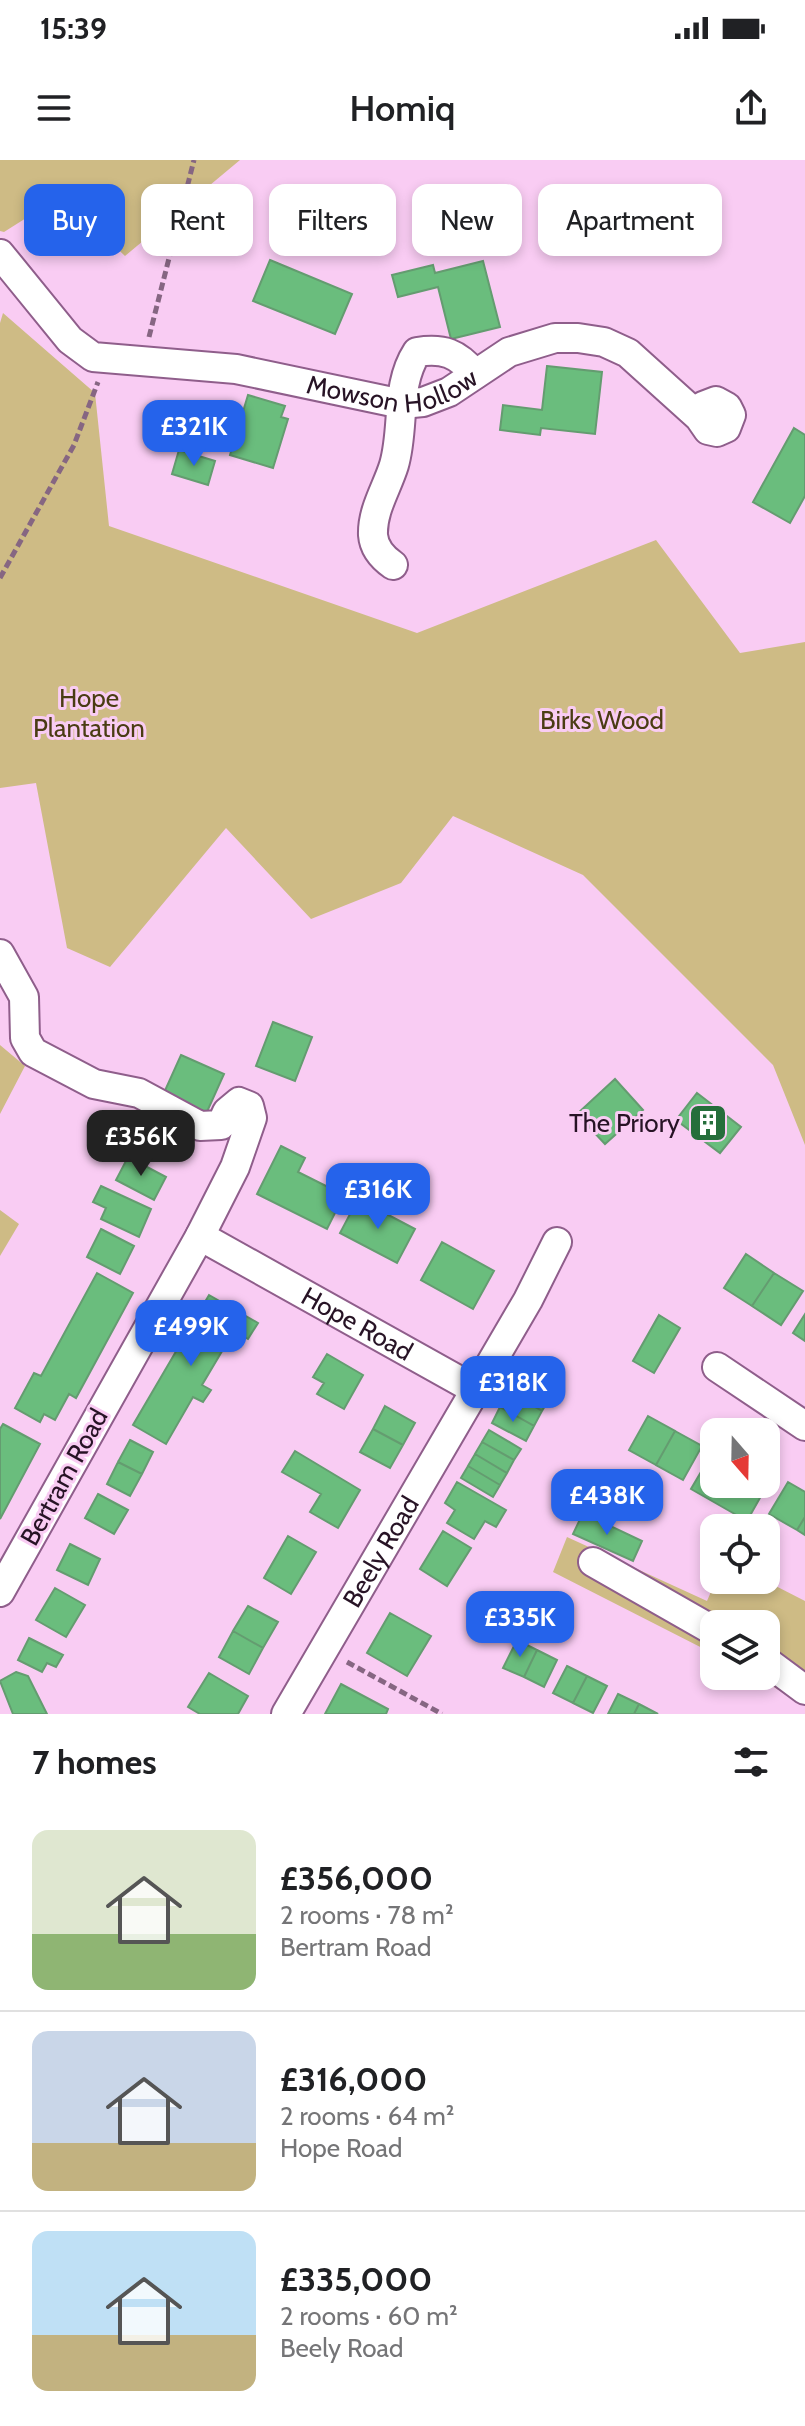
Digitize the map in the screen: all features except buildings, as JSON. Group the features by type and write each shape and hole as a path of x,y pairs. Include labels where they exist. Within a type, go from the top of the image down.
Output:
{"street":[{"name":"Mowson Hollow","path":"0,254 70,340 93,357 236,369 402,404 423,402 449,392 509,352 532,344 578,338 604,342 628,353 699,417"},
{"path":"393,565 381,557 373,537 378,506 394,465 406,369 417,352 439,348 460,357 475,374"},
{"name":"Bertram Road","path":"0,954 24,997 25,1038 33,1052 94,1084 139,1093 200,1126 221,1125 227,1112 239,1102 249,1106 252,1118 235,1167 200,1236 0,1592"},
{"name":"Hope Road","path":"200,1236 474,1389"},
{"name":"Beely Road","path":"286,1714 528,1300 557,1242"},
{"path":"717,1367 805,1426"},
{"path":"593,1562 700,1623"},
{"path":"780,1668 803,1680"}],"path":[{"path":"148,342 194,160"},
{"path":"0,578 74,445 106,359"},
{"path":"322,1648 442,1714"}],"green space":[{"path":"0,160 240,160 211,184 141,184 141,243 125,256 125,184 24,184 24,219 4,232 0,231"},
{"name":"Birks Wood","path":"3,313 95,393 109,526 417,633 656,540 740,653 805,642 805,1145 773,1065 583,875 453,816 401,883 311,919 226,828 110,967 67,948 36,783 0,788 0,323"},
{"path":"0,1045 25,1066 0,1114"},
{"path":"0,1210 19,1224 0,1256"},
{"path":"567,1537 707,1601 710,1594 780,1594 780,1588 805,1601 805,1706 779,1690 780,1610 700,1610 700,1647 553,1572"}],"place":[{"name":"The Priory","path":"708,1123"}],"park label":[{"name":"Hope Plantation","path":"89,713"}]}
